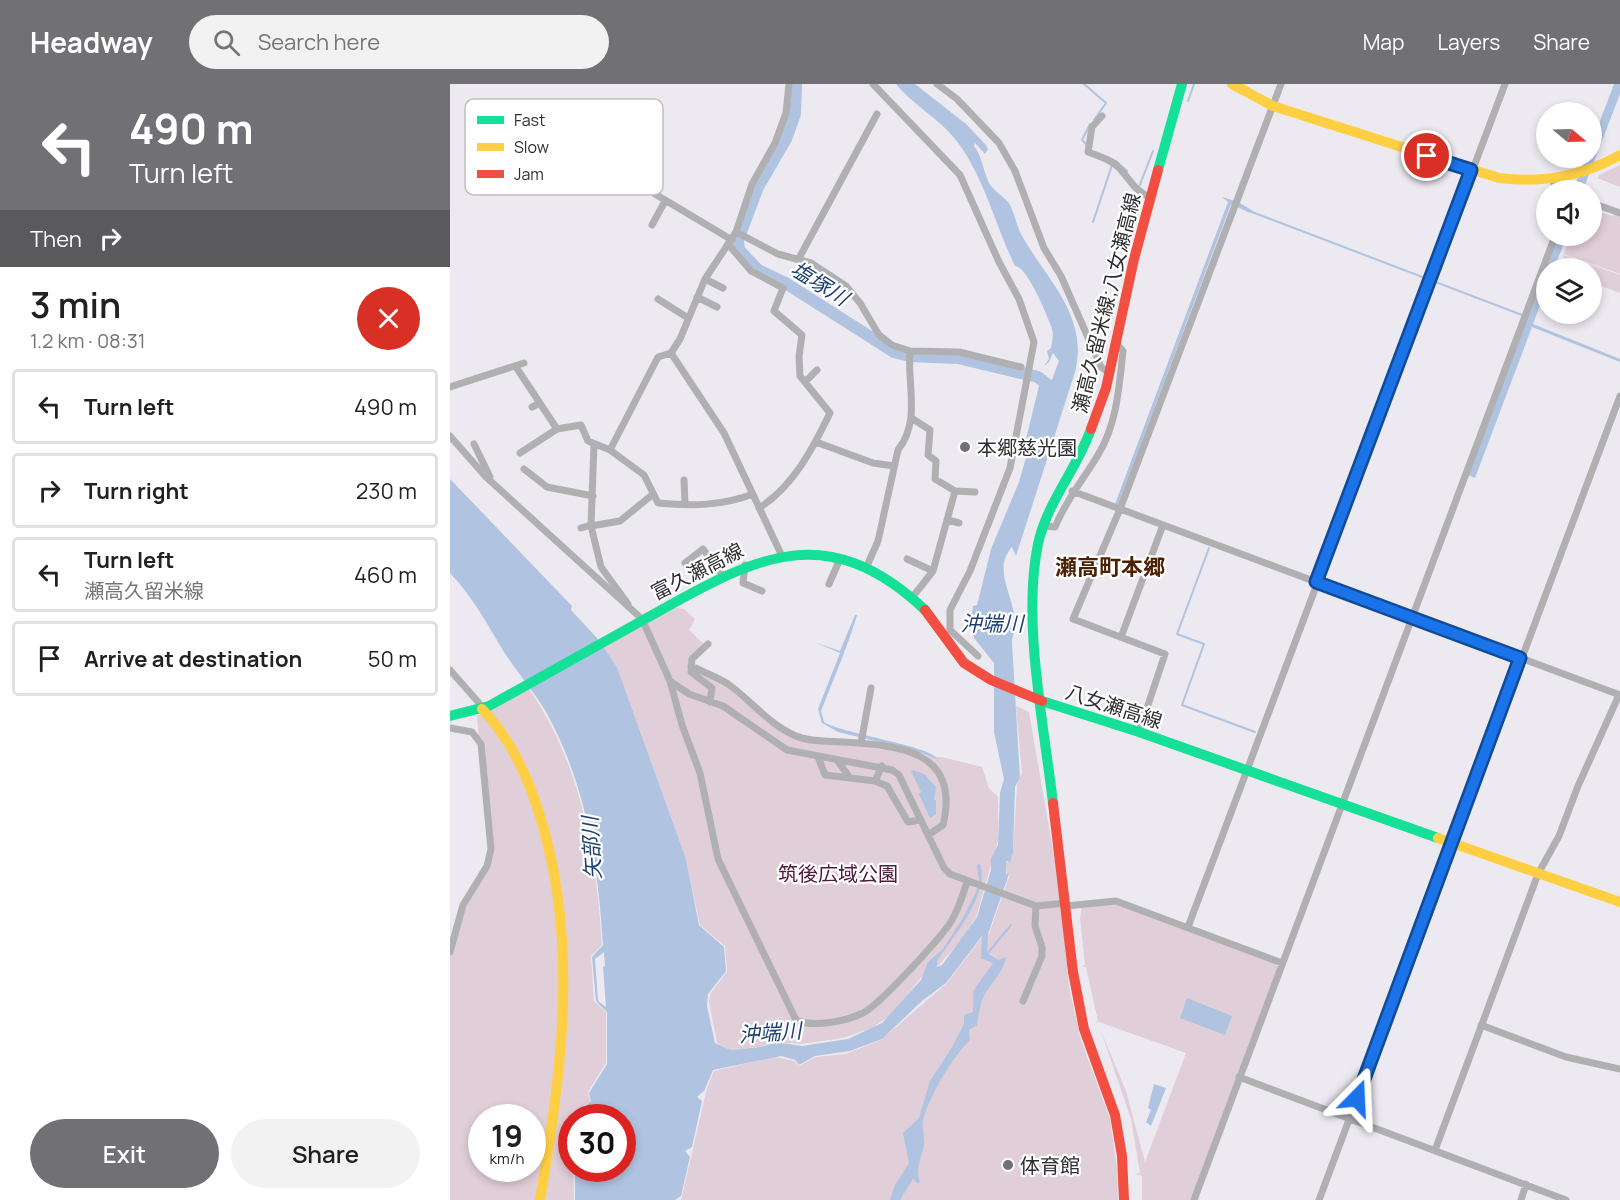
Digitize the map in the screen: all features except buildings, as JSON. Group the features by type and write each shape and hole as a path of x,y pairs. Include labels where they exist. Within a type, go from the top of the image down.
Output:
{"main road":[{"name":"瀬高久留米線;八女瀬高線","path":"1042,701 1035,646 1033,587 1038,544 1044,526 1089,435 1109,374 1151,198 1182,84"},
{"path":"1232,84 1273,106 1471,170 1536,184"},
{"path":"1567,180 1620,155"},
{"name":"富久瀬高線","path":"450,716 484,706 723,576 745,565 781,554 811,554 840,559 866,568 911,599 932,618 953,653 966,665 1042,701"},
{"name":"八女瀬高線","path":"1124,1200 1119,1133 1107,1088 1094,1059 1080,1011 1042,701 1139,732 1246,772 1620,902"},
{"path":"484,706 503,733 527,779 543,820 557,891 563,955 563,1045 554,1122 540,1200"}],"street":[{"path":"610,450 658,357 671,353 680,339 705,279 736,232 752,184 775,143 786,113 789,84"},
{"path":"873,84 960,175 999,262 1019,299 1034,342 1010,468 970,571 950,610 945,640"},
{"path":"937,84 957,99 999,143 1015,171 1044,248 1061,276 1101,367 1109,374"},
{"path":"1139,732 1165,654 1073,619 1120,509 1281,84"},
{"path":"1188,927 1505,84"},
{"path":"798,260 877,114"},
{"path":"1102,116 1092,127 1088,152 1111,161 1120,168 1134,189 1151,198"},
{"path":"656,195 730,242 751,271 783,288 774,311 802,335 799,356 800,376 830,413 816,442 789,482 759,508"},
{"path":"652,225 665,201"},
{"path":"1602,207 1620,213"},
{"path":"736,232 778,254 811,263 846,286 860,303 879,335 892,345 910,351 959,352 1021,367"},
{"path":"1194,1200 1340,804 1551,246"},
{"path":"705,279 723,288"},
{"path":"696,297 717,307"},
{"path":"658,300 689,320"},
{"path":"680,339 688,343"},
{"path":"1044,526 1055,527 1072,492 1099,454 1110,428 1117,404 1123,351 1115,342"},
{"path":"866,568 878,541 894,466 913,419 910,351"},
{"path":"671,353 724,433 781,554"},
{"path":"450,387 480,375 524,363"},
{"path":"516,367 557,429"},
{"path":"804,382 817,370"},
{"path":"1318,1200 1620,396"},
{"path":"532,407 540,403"},
{"path":"913,419 930,430 928,455 936,460 935,479 955,491 975,492"},
{"path":"520,453 557,429 581,425 588,441 610,450 644,475 658,503 730,503 753,494"},
{"path":"450,436 491,481 633,611"},
{"path":"816,442 873,463 894,466"},
{"path":"474,444 491,481"},
{"path":"594,444 591,525 601,567 633,611 670,681 682,725 700,773 717,859 796,1020 838,1021 864,1013 881,1000 944,933 956,913 967,882"},
{"path":"524,469 548,487 593,496"},
{"path":"684,480 686,504"},
{"path":"911,599 933,571 955,491"},
{"path":"1072,492 1619,695 1574,795 1559,836 1538,874 1434,1150"},
{"path":"581,528 620,521 652,495"},
{"path":"948,520 959,524"},
{"path":"1121,637 1163,525"},
{"path":"685,563 703,549 723,576"},
{"path":"829,584 840,559"},
{"path":"907,559 933,571"},
{"path":"745,565 743,583 762,591"},
{"path":"949,621 954,637 978,656"},
{"path":"708,644 692,659 691,672 697,679 712,688 710,702"},
{"path":"691,666 727,684 763,717 798,737 861,743 890,748 927,759 941,773 945,818 943,825 928,834"},
{"path":"450,670 484,706"},
{"path":"670,681 689,694 721,706 787,750 882,766 899,775 944,868 967,882 1036,906 1116,901 1282,963"},
{"path":"861,743 871,688"},
{"path":"450,728 472,732 481,744 491,849 487,866 463,905 450,952"},
{"path":"818,757 825,776 875,781 892,790 908,822 921,820"},
{"path":"837,760 850,778"},
{"path":"875,781 882,766"},
{"path":"1023,1001 1042,956 1042,947 1035,926 1036,906"},
{"path":"1481,1025 1566,1057 1620,1069"},
{"path":"1239,1077 1566,1200"},
{"path":"1521,1200 1526,1185"}],"green space":[{"path":"1620,165 1620,187 1597,178 1599,175"},
{"path":"1602,213 1613,216 1615,213 1620,215 1620,274 1602,268 1602,258 1575,258 1564,254 1567,246 1602,246"},
{"path":"1602,269 1620,275 1620,293 1602,287"},
{"name":"筑後広域公園","path":"671,607 684,609 695,619 689,630 704,644 693,664 726,681 764,715 796,733 811,737 942,757 982,767 989,788 998,797 998,841 976,917 961,940 939,965 924,974 892,1014 872,1028 843,1038 801,1044 773,1042 761,1047 731,1050 717,1043 709,1002 710,994 727,971 725,946 700,925 686,859 617,667 602,645"},
{"path":"529,689 547,718 574,780 596,877 602,945 591,956 594,1001 606,1012 606,1063 588,1092 590,1101 586,1104 558,1104 558,1182 574,1182 574,1200 450,1200 450,945 459,908 485,869 489,854 477,716"},
{"path":"1016,706 1029,712 1060,891 1069,987 1081,1040 1110,1119 1117,1168 1118,1200 681,1200 707,1088 714,1071 775,1057 794,1061 799,1066 816,1057 846,1054 881,1040 947,983 982,937 989,934 1010,874 1007,874 1005,863 1010,861 1010,853 1013,852 1017,785 1022,773"},
{"path":"1117,904 1276,964 1278,967 1191,1200 1142,1200 1142,1176 1135,1174 1140,1173 1131,1119 1101,1031 1126,1091 1145,1162 1186,1053 1095,1022 1098,1021 1086,967 1082,967 1085,965 1080,918 1082,907"}],"water":[{"name":"沖端川","path":"896,84 915,84 966,124 986,145 988,149 985,154 975,143 974,146 989,183 1010,205 1022,236 1063,300 1076,333 1078,352 1075,372 1016,556 1012,547 1006,556 1004,565 1015,627 1012,643 1020,778 1015,787 1013,852 1010,862 1006,861 1006,874 1009,874 988,934 987,953 998,960 1006,957 1005,962 984,996 977,1025 969,1030 970,1040 935,1090 923,1122 924,1146 918,1168 920,1182 917,1183 913,1179 900,1200 890,1200 895,1185 909,1163 903,1133 919,1118 930,1081 964,1024 964,1015 973,1012 973,991 993,963 981,958 982,936 946,983 922,1001 882,1039 850,1051 815,1056 799,1065 795,1060 781,1056 713,1070 704,1091 697,1097 702,1101 692,1147 685,1151 690,1157 681,1196 675,1200 575,1200 575,1182 636,1182 636,1104 587,1104 591,1101 589,1093 607,1064 607,1012 596,1001 592,957 603,945 598,884 588,825 571,767 546,712 504,652 473,601 450,573 450,479 572,606 571,610 597,638 617,667 686,859 699,925 724,947 726,971 708,994 707,1006 715,1043 731,1050 761,1047 776,1042 802,1046 848,1039 882,1023 921,980 928,962 942,950 963,918 976,892 979,880 977,865 980,864 982,876 975,902 937,961 937,967 942,965 977,917 991,870 991,858 998,845 1000,793 1004,779 994,732 994,663 974,638 971,623 973,606 977,605 991,549 1019,482 1027,454 1023,452 1039,386 1037,374 1051,382 1059,361 1053,353 1049,362 1044,366 1049,359 1047,351 1051,348 1052,329 1031,283 1020,268 1015,266 968,158 952,135","holes":["604,952 605,966 603,967 606,1007 598,1001 595,959"]},
{"path":"1614,84 1620,84 1620,94 1602,141 1602,116"},
{"path":"1273,113 1240,203 1253,211 1250,213 1231,204 1118,505 1115,504 1228,202 1222,197 1238,202"},
{"path":"1581,168 1591,168 1587,180 1577,180"},
{"path":"1554,246 1563,246 1558,258 1550,258"},
{"path":"1536,294 1536,316 1533,324 1620,359 1620,362 1532,327 1475,478 1468,475"},
{"path":"855,615 857,615 849,639 821,711 824,722 834,727 920,749 937,759 913,750 838,732 822,723 818,709 840,653 814,642 840,651"},
{"path":"911,771 924,774 936,787 934,800 936,800 936,814 930,818 919,794 921,792"},
{"path":"1187,998 1232,1016 1225,1035 1180,1018"},
{"path":"1154,1084 1166,1088 1151,1126 1146,1122 1151,1110 1148,1108"}],"waterway":[{"name":"塩塚川","path":"796,84 795,114 786,139 758,187 738,240 739,250 758,270 787,284 894,352 910,356 958,358 1038,377 1048,385"},
{"path":"1084,84 1106,103 1094,120"},
{"path":"1188,101 1194,84"},
{"path":"1088,146 1082,140 1090,124"},
{"path":"1139,187 1153,151"},
{"path":"1116,161 1127,171"},
{"path":"1093,222 1112,165"},
{"path":"1129,246 1141,196"},
{"path":"1252,212 1522,315"},
{"path":"1209,548 1177,634 1204,644 1182,705 1255,732"},
{"path":"987,954 1011,925"}],"traffic: fast":[{"path":"1158,170 1182,84"},
{"path":"1053,803 1033,639 1034,574 1042,529 1091,429"},
{"path":"450,716 489,706 718,580 752,566 785,557 818,555 852,562 888,580 925,610"},
{"path":"1042,701 1139,732 1438,838"}],"traffic: slow":[{"path":"1232,84 1273,106 1499,178 1531,180 1561,177 1591,169 1620,155"},
{"path":"482,709 510,745 530,787 552,863 560,911 563,959 560,1056 540,1200"},
{"path":"1438,838 1620,902"}],"traffic: jam":[{"path":"1091,429 1106,388 1134,259 1158,170"},
{"path":"925,610 964,663 991,680 1042,701"},
{"path":"1053,803 1073,972 1084,1029 1115,1115 1122,1156 1124,1200"}],"place":[{"name":"本郷慈光園","path":"965,447"},
{"name":"体育館","path":"1008,1165"}],"district":[{"name":"瀬高町本郷","path":"1110,567"}],"route":[{"path":"1357,1098 1520,658 1316,582 1471,170 1427,156"}],"water label":[{"name":"矢部川","path":"591,848"}]}
